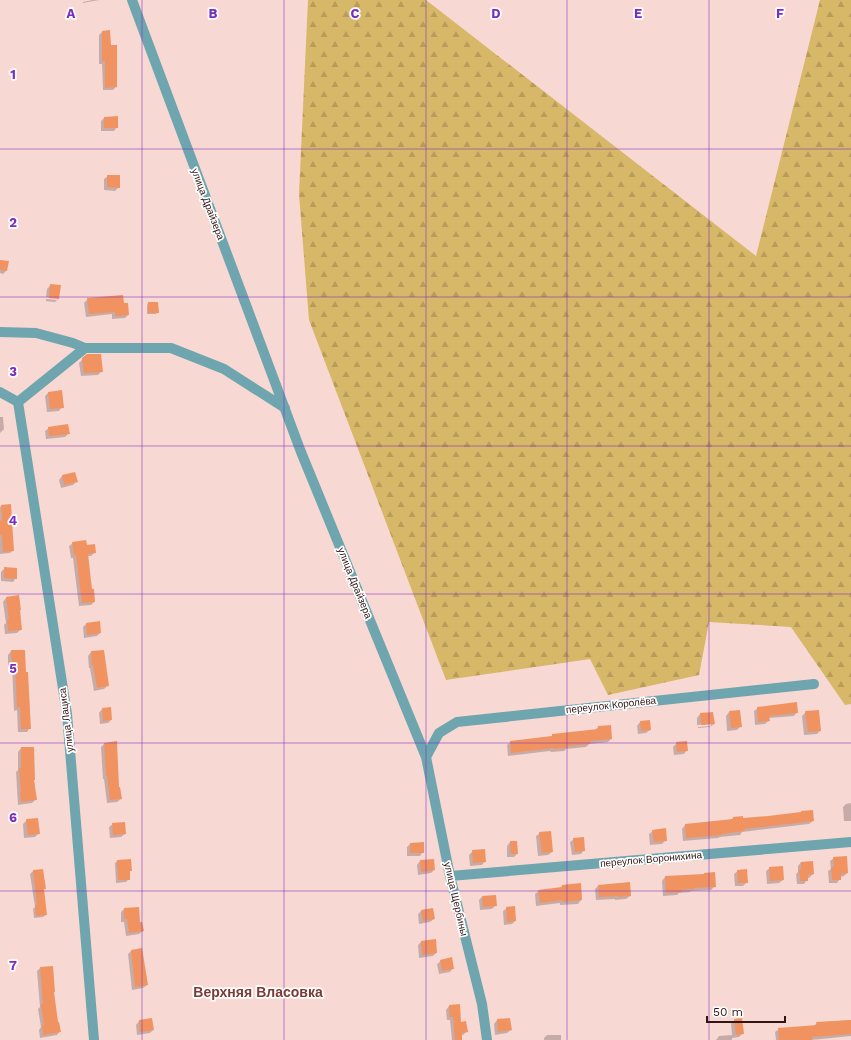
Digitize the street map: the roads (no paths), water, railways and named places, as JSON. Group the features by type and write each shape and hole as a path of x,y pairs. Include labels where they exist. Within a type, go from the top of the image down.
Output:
{"street":[{"name":"улица Драйзера","path":"132,0 301,452 426,757"},
{"path":"0,332 36,332 73,342 85,348 170,348 224,369 285,408"},
{"path":"0,392 18,402 85,348"},
{"name":"улица Лациса","path":"18,402 67,714 94,1040"},
{"name":"переулок Королёва","path":"426,757 439,733 456,722 814,684"},
{"name":"улица Щербины","path":"426,757 450,876 482,1004 487,1040"},
{"name":"переулок Воронихина","path":"450,876 851,842"}],"district":[{"name":"Верхняя Власовка","path":"258,992"}]}
